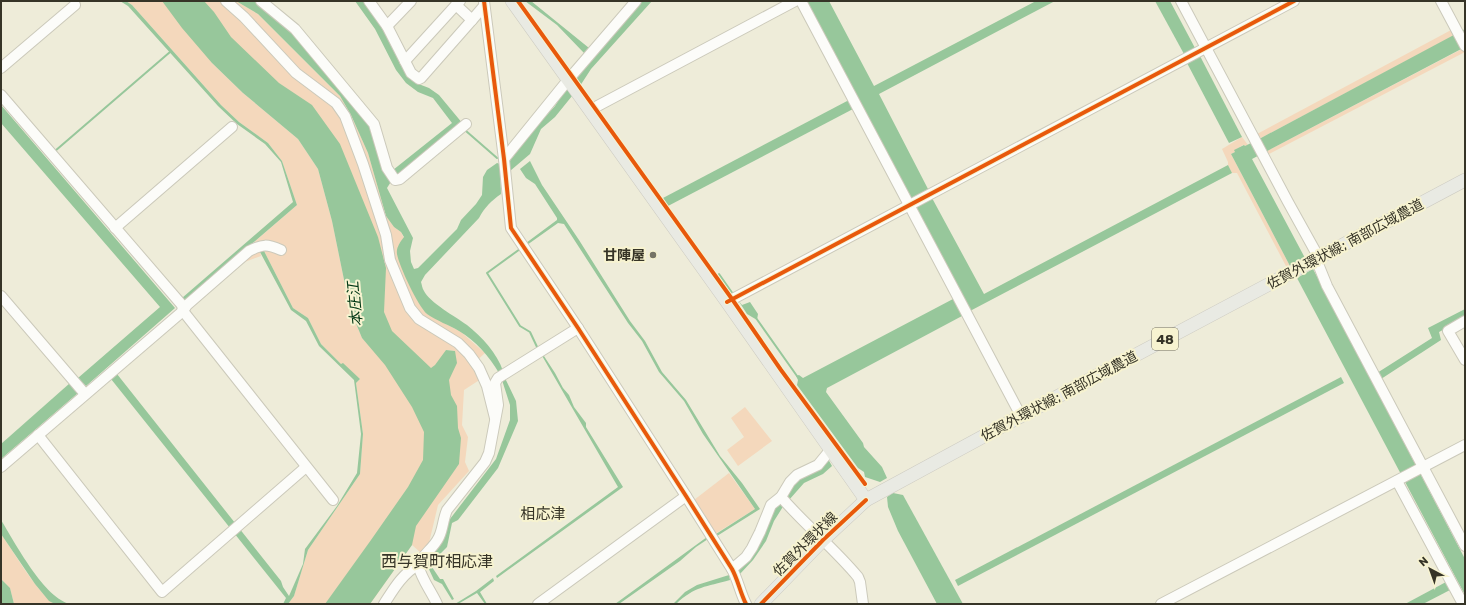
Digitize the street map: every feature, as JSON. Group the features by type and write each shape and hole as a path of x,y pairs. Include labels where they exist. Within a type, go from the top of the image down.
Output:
{"main road":[{"path":"512,1 866,500"},
{"name":"佐賀外環状線; 南部広域農道","path":"866,500 1465,180"},
{"name":"佐賀外環状線","path":"761,604 866,500"}],"street":[{"path":"226,1 244,17 296,73 336,103 345,116 363,164 386,235 390,260 410,308 419,319 458,343 469,354 479,368 487,386 495,418"},
{"path":"261,1 295,29 374,124 387,168 395,180 400,179 466,124"},
{"path":"369,1 387,26 411,73 416,78 422,78 484,4"},
{"path":"387,26 411,1"},
{"path":"504,159 568,80 636,1"},
{"path":"590,110 795,1"},
{"path":"802,1 1021,416"},
{"path":"1181,1 1317,258 1327,286 1465,546"},
{"path":"727,302 1294,1"},
{"path":"1441,1 1465,46"},
{"path":"405,61 458,3 472,20"},
{"path":"484,4 504,159 511,228 578,328 732,569 737,579 741,595 746,604"},
{"path":"1,68 76,5"},
{"path":"1,95 182,305 182,311 333,500"},
{"path":"115,228 232,127"},
{"path":"1,467 182,311 249,251 259,246 269,245 281,250"},
{"path":"1,296 86,394"},
{"path":"1465,321 1448,331 1465,360"},
{"path":"384,604 398,583 410,570 418,565 421,558 439,538 447,510 485,462 489,453 498,405 495,384 502,375 578,328"},
{"path":"38,435 162,592 306,468"},
{"path":"1161,604 1465,445"},
{"path":"732,569 746,557 752,548 771,505 781,497 790,482 797,475 813,469 832,450"},
{"path":"1398,480 1463,604"},
{"path":"538,604 686,496"},
{"path":"781,497 798,517 824,540 858,577 863,604"},
{"path":"418,565 424,582 438,604"}],"shaded area":[{"path":"126,1 174,1 212,63 243,93 298,139 318,169 332,221 350,309 362,338 425,403 434,450 328,604 288,604 294,596 308,550 360,474 363,434 356,383 360,379 341,364 321,344 308,318 293,308 264,251 260,252 261,256 242,263 236,258 297,205 282,161 268,143 239,122 221,105 132,5"},
{"path":"198,1 236,1 258,14 340,96 351,115 368,153 386,216 394,227 401,232 404,238 399,244 426,313 461,332 485,353 473,364 481,379 464,390 462,425 468,437 465,462 469,471 438,505 429,543 420,552 412,545 370,604 353,604 459,464 442,387 455,351 446,350 436,376 386,334 374,304 378,237 267,86"},
{"path":"1453,29 1455,35 1261,138 1257,134"},
{"path":"1462,49 1465,52 1267,155 1267,151"},
{"path":"1242,137 1248,145 1243,145 1231,154 1290,266 1287,268 1237,173 1232,173 1222,149"},
{"path":"745,407 772,441 738,466 727,450 744,437 731,418"},
{"path":"729,473 755,509 715,534 694,500"},
{"path":"1,534 33,582 48,599 55,604 14,604 10,588 1,579"}],"water":[{"path":"120,1 126,1 132,5 221,105 239,122 268,143 282,161 297,205 184,302 182,298 293,202 281,162 265,144 237,124 218,106 128,6"},
{"name":"本庄江","path":"162,1 204,1 214,12 231,37 279,83 312,105 340,144 378,237 386,268 384,312 392,331 431,368 446,350 455,351 457,363 449,380 451,395 457,406 458,428 461,438 459,464 416,526 412,545 370,604 325,604 408,487 423,460 424,432 412,407 385,365 362,338 350,309 332,221 318,169 298,139 243,93 212,63 182,28"},
{"path":"236,1 255,1 292,32 369,124 377,149 392,180 387,188 413,238 410,251 411,262 414,269 418,268 457,229 461,220 482,195 483,177 487,170 497,163 500,164 501,194 488,204 479,218 425,275 421,282 423,290 431,300 467,325 483,340 497,358 503,371 499,373 491,361 471,339 427,314 423,310 409,286 398,260 397,250 404,237 386,216 368,153 351,115 340,96 258,14"},
{"path":"355,1 364,1 385,31 407,75 416,83 429,88 439,95 463,124 398,178 393,170 452,123 433,98 418,92 406,83 396,70 375,29"},
{"path":"525,1 531,1 589,48 584,53 557,25"},
{"path":"640,1 652,1 591,69 580,86 575,78"},
{"path":"806,1 829,1 874,86 1036,1 1055,1 879,94 928,189 911,198"},
{"path":"1155,1 1170,1 1195,48 1184,54"},
{"path":"1465,29 1465,47 1252,159 1305,258 1290,266 1231,154 1235,152 1234,150 1261,138"},
{"path":"1200,56 1242,137 1229,143 1187,63"},
{"path":"566,88 572,96 555,117 541,129 530,154 510,171 509,162 535,128 555,106"},
{"path":"849,100 853,109 668,206 663,198"},
{"path":"1,105 175,308 86,386 78,378 160,307 1,123"},
{"path":"530,161 542,185 630,321 645,341 662,372 686,400 720,456 742,483 760,509 717,536 716,534 755,509 703,434 684,401 659,372 642,341 628,323 564,224 558,223 527,245 526,243 557,220 535,184 526,178 520,169"},
{"path":"1228,165 1232,173 970,311 916,207 932,198 984,294"},
{"path":"264,251 293,308 308,318 321,344 341,364 343,363 360,379 356,383 363,434 360,474 308,550 294,596 288,604 283,604 286,598 111,379 117,374 281,581 289,596 303,564 305,549 337,506 357,473 361,434 354,380 319,346 306,321 291,310 260,252"},
{"path":"1313,269 1465,559 1465,595 1297,278"},
{"path":"953,299 962,316 827,388 826,392 863,443 864,447 882,467 887,478 880,482 865,477 864,472 858,468 797,385 798,380 796,376 799,375 803,378"},
{"path":"738,300 742,305 750,302 758,314 757,320 747,314"},
{"path":"1465,309 1465,318 1439,332 1441,340 1381,379 1377,373 1432,338 1428,328"},
{"path":"542,353 563,388 569,395 574,407 586,423 586,427 623,487 497,578 496,576 618,487 541,354"},
{"path":"504,376 516,401 518,421 498,468 458,520 452,523 447,547 435,559 432,567 440,579 443,579 454,599 452,600 442,584 434,580 427,565 431,555 441,544 450,519 496,459 510,420 510,405 501,377"},
{"path":"1341,377 1344,383 958,586 955,580"},
{"path":"70,383 78,393 1,459 1,444"},
{"path":"828,459 832,466 823,474 804,483 789,500 786,496 792,483"},
{"path":"893,493 903,495 963,604 937,604 898,531 888,507 887,497"},
{"path":"779,500 784,505 774,521 766,541 753,560 739,575 737,570"},
{"path":"1,520 22,555 41,581 61,600 71,604 55,604 49,601 35,584 1,534"},
{"path":"707,537 708,539 680,561 619,604 615,604"},
{"path":"729,575 730,580 695,590 676,604 673,604 685,592 697,585"},
{"path":"493,578 494,581 480,592 487,604 485,604 477,593 458,604 455,604 476,591"},
{"path":"1,579 10,588 14,604 1,604"},
{"path":"1446,582 1450,590 1423,604 1405,604"}],"waterway":[{"path":"55,151 170,52"},
{"path":"466,131 497,158"},
{"path":"520,249 487,273 520,326 530,332 538,349"},
{"path":"719,274 733,294"},
{"path":"756,318 797,376"}],"cycle path":[{"path":"484,1 511,228 578,328 732,569 746,604"},
{"path":"518,1 732,299 781,370 865,484"},
{"path":"727,302 1294,1"},
{"path":"761,604 823,540 866,500"}],"place":[{"name":"甘陣屋","path":"653,255"}],"district":[{"name":"相応津","path":"543,514"},
{"name":"西与賀町相応津","path":"437,561"}]}
